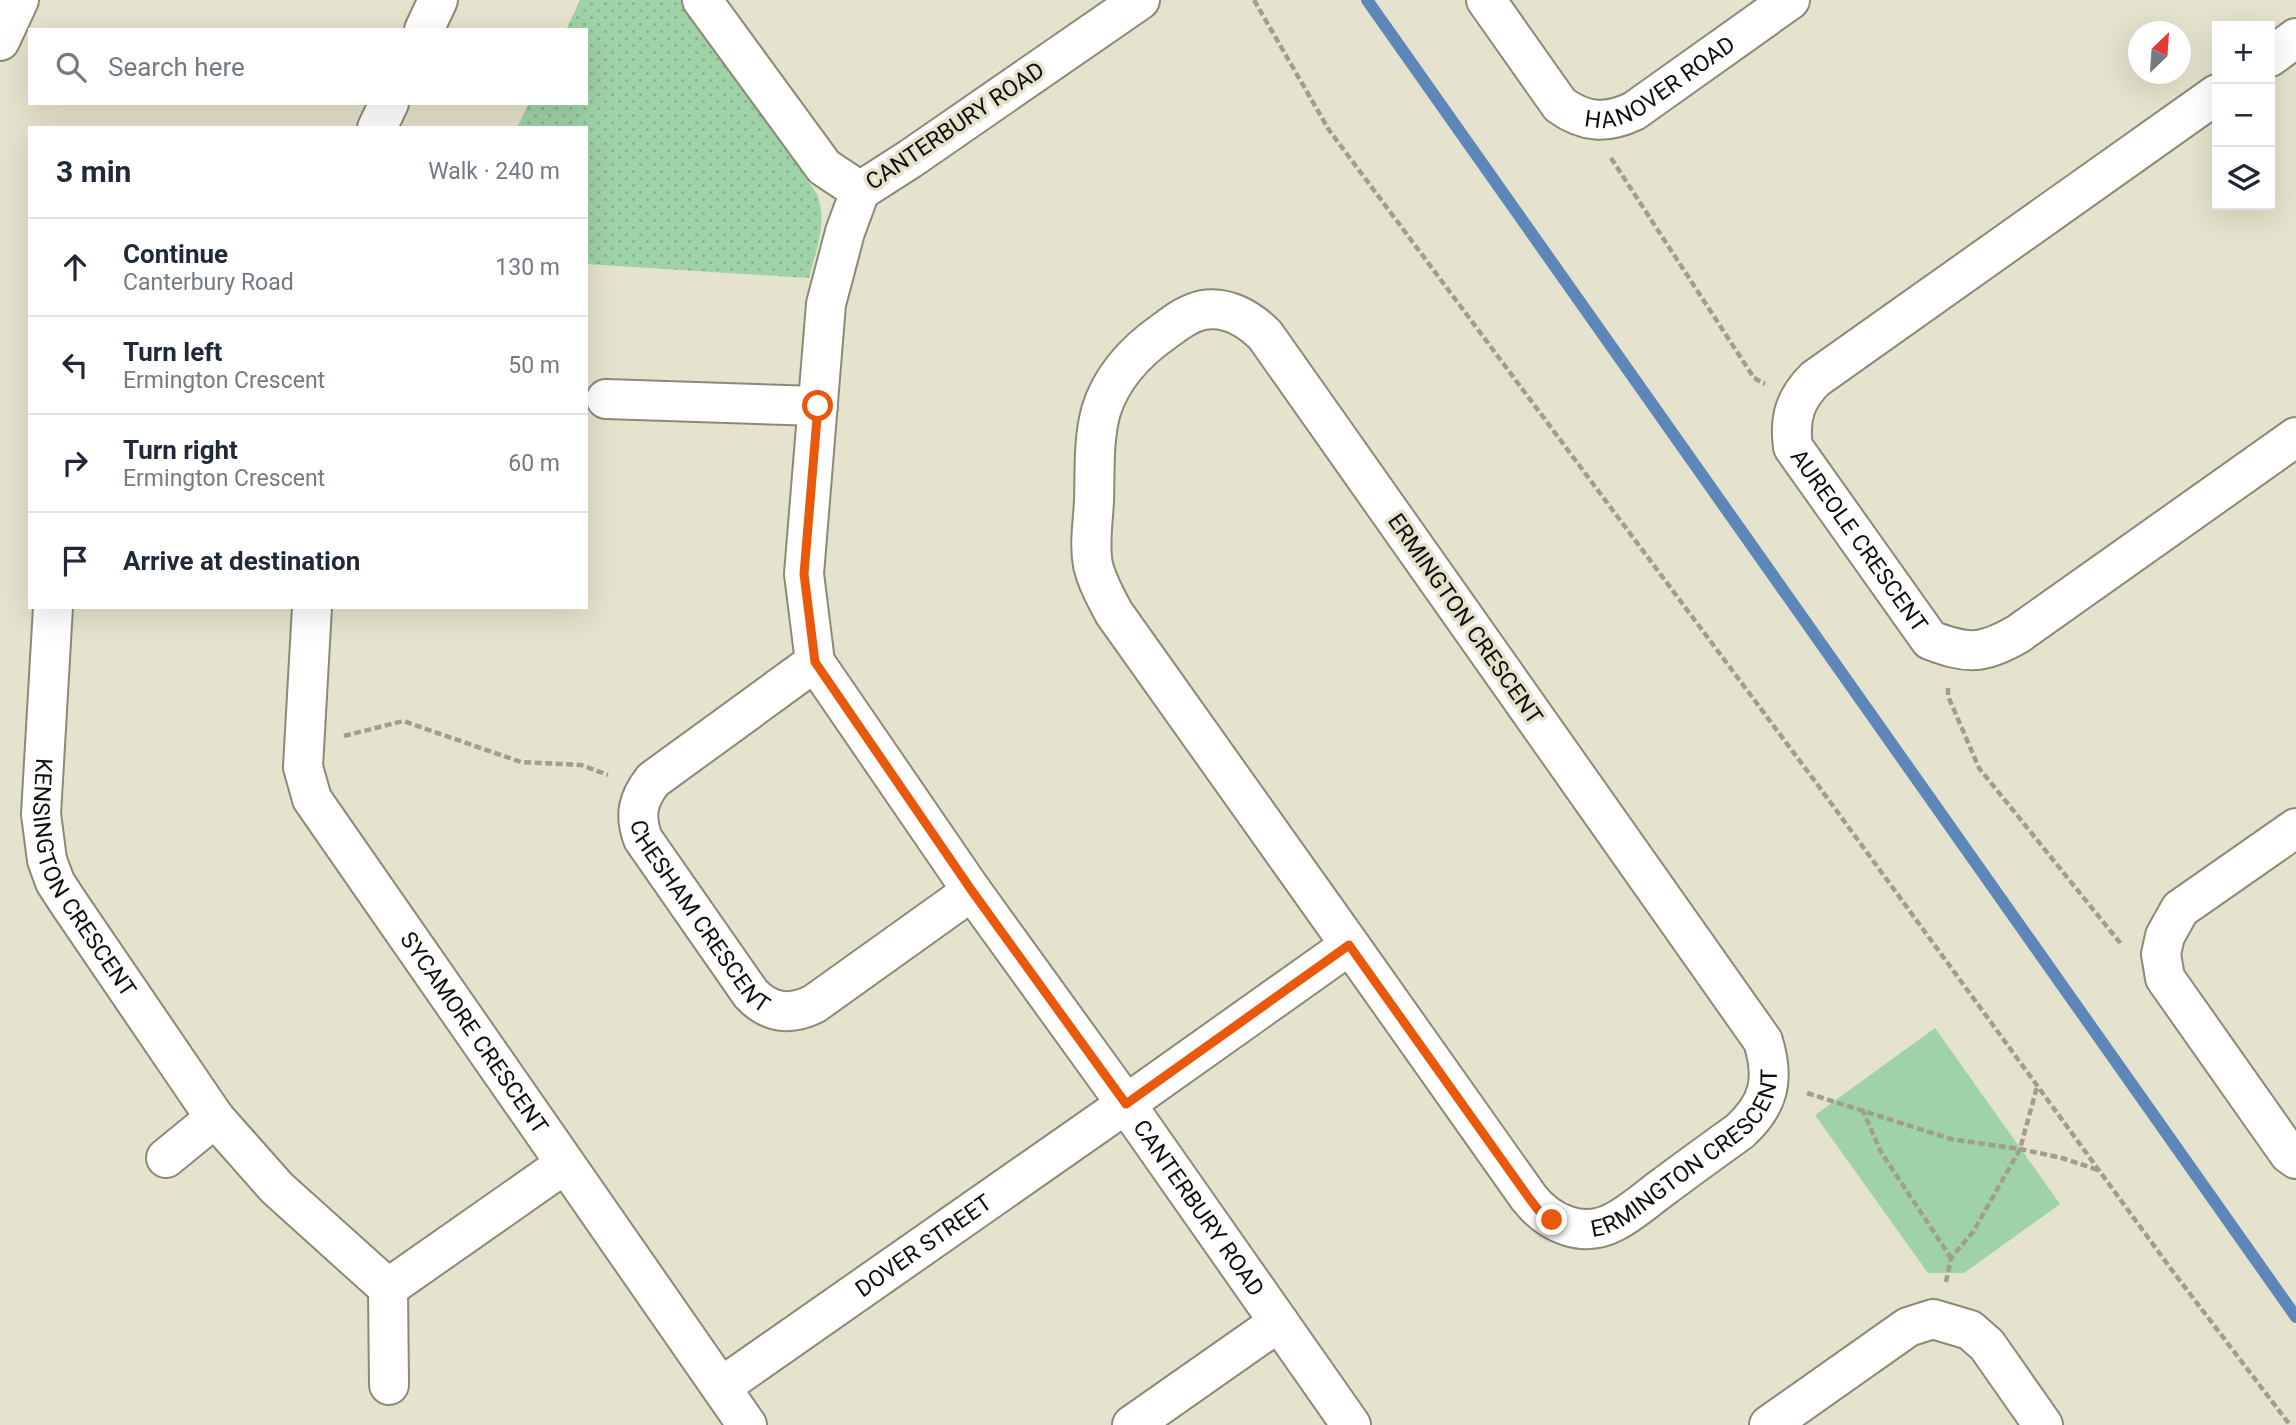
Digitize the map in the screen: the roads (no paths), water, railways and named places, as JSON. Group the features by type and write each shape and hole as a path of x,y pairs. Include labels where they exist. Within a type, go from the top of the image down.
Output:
{"street":[{"path":"0,40 19,0"},
{"path":"425,28 438,0"},
{"path":"702,0 824,167 860,191"},
{"name":"CANTERBURY ROAD","path":"1140,0 860,191 845,232 826,304 804,574 815,662 972,891 1126,1104 1351,1425"},
{"name":"HANOVER ROAD","path":"1486,0 1560,105 1588,120 1604,121 1620,118 1634,111 1790,0"},
{"path":"2275,53 2296,38"},
{"name":"AUREOLE CRESCENT","path":"2212,98 1826,371 1805,389 1797,401 1791,423 1793,447 1930,640 1950,648 1974,652 1998,646 2018,634 2296,437"},
{"path":"378,126 388,105"},
{"name":"ERMINGTON CRESCENT","path":"1205,310 1239,315 1253,323 1265,335 1762,1041 1769,1071 1769,1086 1763,1104 1753,1119 1740,1131 1613,1223 1598,1228 1566,1226 1539,1211 1349,945 1114,613 1101,589 1093,564 1091,544 1097,430 1110,390 1135,354 1187,315 1205,310"},
{"path":"606,399 818,406"},
{"name":"KENSINGTON CRESCENT","path":"53,609 41,814 42,838 55,882 215,1118 276,1188 388,1288"},
{"name":"SYCAMORE CRESCENT","path":"312,609 303,767 306,784 320,814 747,1425"},
{"name":"CHESHAM CRESCENT","path":"815,662 653,780 638,805 637,817 643,839 751,994 759,1003 770,1009 793,1012 814,1004 972,891"},
{"path":"2296,828 2180,909 2165,936 2161,954 2165,978 2289,1154 2296,1159"},
{"path":"1126,1104 1349,945"},
{"name":"DOVER STREET","path":"721,1387 1126,1104"},
{"path":"166,1158 215,1118"},
{"path":"389,1385 388,1288 565,1164"},
{"path":"1769,1425 1908,1327 1933,1319 1970,1330 1987,1345 2043,1425"},
{"path":"1132,1425 1279,1322"}],"waterway":[{"path":"1367,0 2296,1317"}]}
